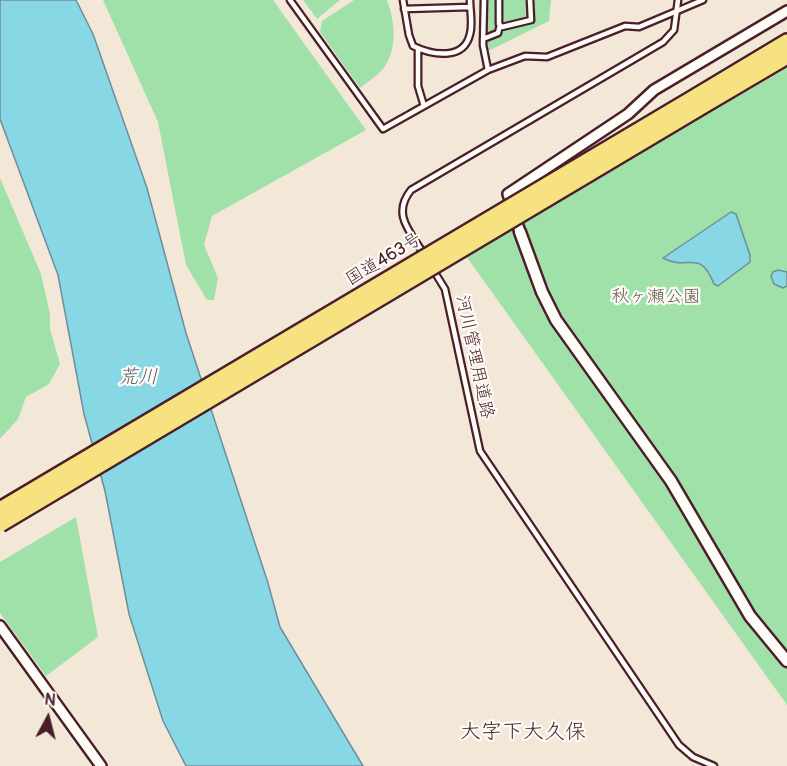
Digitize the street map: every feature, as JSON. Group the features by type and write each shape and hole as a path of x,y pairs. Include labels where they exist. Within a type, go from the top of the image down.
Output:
{"highway":[{"name":"国道463号","path":"0,524 700,101 787,42"},
{"name":"国道463号","path":"0,510 700,101 787,56"}],"street":[{"path":"787,12 654,90 628,114 508,194 542,292 556,320 672,482 750,616 787,661"},
{"path":"0,627 100,766"}],"lane":[{"path":"290,0 380,128 386,128 488,70 525,56 547,57 626,26 639,27 703,0"},
{"path":"403,0 413,46 434,53 452,53 462,50 471,33 470,0"},
{"path":"428,0 428,8"},
{"path":"484,0 483,39 488,70"},
{"path":"483,39 498,33 499,0"},
{"path":"500,26 531,20 530,0"},
{"name":"河川管理用道路","path":"678,0 674,30 663,42 411,190 403,200 401,216 445,289 480,451 679,745 693,757 714,766"},
{"path":"404,9 470,7"},
{"path":"418,48 418,86 424,106"}],"green space":[{"path":"103,0 273,0 366,130 212,216 204,245 218,278 214,300 207,300 186,265 158,122"},
{"path":"303,0 340,0 317,19"},
{"path":"354,0 387,0 394,35 391,53 383,69 360,88 320,32 322,21"},
{"path":"479,0 551,0 549,21 480,55"},
{"name":"秋ヶ瀬公園","path":"787,68 787,705 466,256"},
{"path":"0,178 41,274 50,314 50,329 60,364 49,384 26,397 18,419 0,439"},
{"path":"76,517 98,637 46,676 0,613 0,562"}],"water":[{"name":"荒川","path":"0,0 76,0 93,34 147,188 186,333 268,583 280,627 363,766 186,766 163,721 129,614 105,491 84,414 58,275 0,119"},
{"path":"731,212 736,214 750,255 750,262 718,286 714,284 703,266 698,263 672,262 663,258"},
{"path":"778,270 787,272 787,286 783,288 774,284 771,276"}],"district":[{"name":"大字下大久保","path":"523,733"}]}
